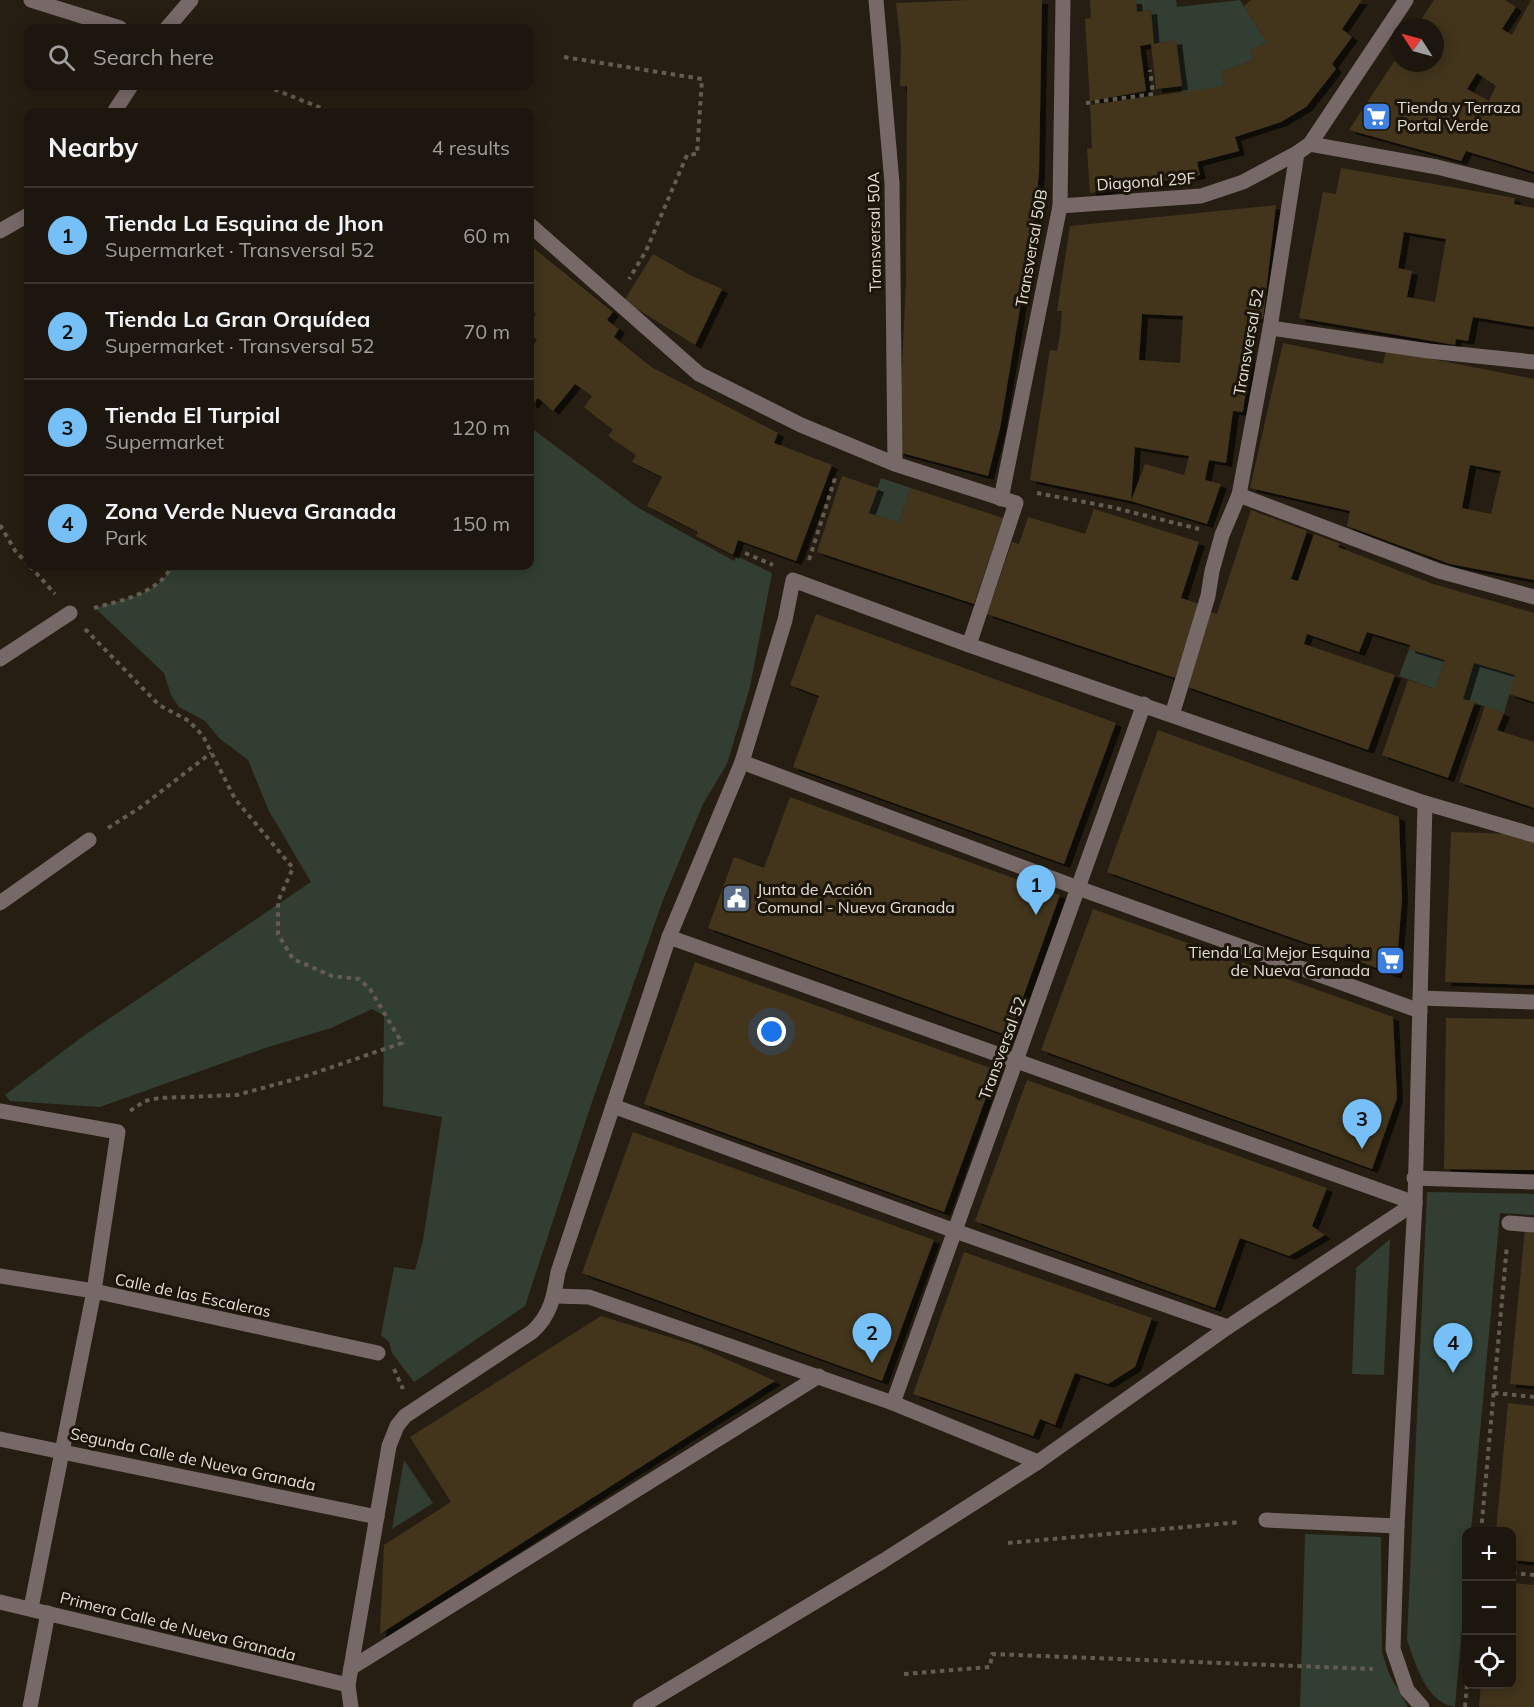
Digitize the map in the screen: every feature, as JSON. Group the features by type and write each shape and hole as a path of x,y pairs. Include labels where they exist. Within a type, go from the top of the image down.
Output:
{"street":[{"path":"31,0 107,24"},
{"path":"170,24 191,0"},
{"name":"Transversal 50A","path":"876,0 892,183 895,464"},
{"name":"Transversal 50B","path":"1002,493 1060,206 1064,0"},
{"path":"1297,153 1310,144 1406,0"},
{"path":"117,108 128,90"},
{"path":"1310,144 1437,167 1534,191"},
{"name":"Diagonal 29F","path":"1060,206 1202,196 1243,182 1297,153"},
{"name":"Transversal 52","path":"1172,715 1208,596 1222,534 1239,495 1270,328 1297,153"},
{"path":"0,231 24,217"},
{"path":"534,229 699,374 801,425 895,464 1002,493 1016,504 969,645"},
{"path":"1270,328 1429,351 1534,362"},
{"path":"1239,495 1439,571 1534,597"},
{"path":"351,1707 348,1685 389,1446 405,1416 532,1332 548,1314 555,1296 558,1272 669,937 742,762 785,620 794,580 969,645 1425,803 1534,835"},
{"path":"0,659 70,613"},
{"name":"Transversal 52","path":"894,1403 1144,704"},
{"path":"742,762 1078,888 1420,1004 1534,1002"},
{"path":"1422,1707 1407,1690 1398,1670 1393,1649 1397,1526 1415,1203 1425,803"},
{"path":"0,903 89,840"},
{"path":"669,937 1016,1063 1415,1203"},
{"path":"614,1106 955,1231 1228,1327"},
{"path":"0,1111 118,1131 93,1291 31,1608"},
{"path":"1414,1178 1534,1182"},
{"path":"640,1707 883,1561 1038,1462 1228,1327 1415,1203"},
{"path":"1509,1223 1534,1225"},
{"name":"Calle de las Escaleras","path":"0,1276 93,1291 378,1353"},
{"path":"555,1296 589,1297 819,1376 894,1403 1038,1462"},
{"path":"351,1668 819,1376"},
{"name":"Segunda Calle de Nueva Granada","path":"0,1439 63,1450 377,1517"},
{"path":"1266,1520 1397,1526"},
{"name":"Primera Calle de Nueva Granada","path":"0,1602 348,1685"},
{"path":"30,1707 48,1613"}],"path":[{"path":"564,57 702,79 697,154 687,155 646,251 616,301"},
{"path":"1062,106 1153,94 1150,70"},
{"path":"276,90 321,108"},
{"path":"802,584 836,475"},
{"path":"1002,493 1111,507 1222,534"},
{"path":"0,525 16,552 24,560"},
{"path":"33,570 70,613 159,705 189,721 203,736 235,799 293,868 278,901 278,934 293,959 332,976 359,979 369,989 402,1043 303,1077 237,1095 145,1101 132,1108 118,1131"},
{"path":"70,613 95,608 149,590 169,570"},
{"path":"89,840 141,807 211,753"},
{"path":"1481,1527 1509,1223"},
{"path":"378,1353 399,1376 404,1394"},
{"path":"1494,1393 1534,1397"},
{"path":"1008,1542 1266,1520"},
{"path":"1516,1573 1534,1575"},
{"path":"904,1674 990,1667 992,1654 1398,1670"},
{"path":"1465,1707 1467,1689"}],"green space":[{"path":"1136,0 1176,0 1177,7 1240,0 1267,43 1250,51 1253,60 1221,72 1224,86 1182,94 1176,40 1154,44 1151,10 1137,12"},
{"path":"534,430 637,507 734,561 737,556 772,573 750,687 727,764 703,804 663,900 592,1102 525,1306 414,1382 392,1353 389,1342 381,1335 394,1267 415,1270 423,1240 442,1117 383,1106 384,1016 372,1009 331,1028 265,1048 100,1107 10,1101 5,1095 82,1037 311,882 269,811 248,760 219,738 205,721 179,707 171,695 164,673 95,608 139,594 166,576 169,570 534,570"},
{"path":"881,478 911,488 899,523 869,513"},
{"path":"1409,649 1445,660 1435,689 1399,676"},
{"path":"1474,663 1515,675 1504,713 1463,699"},
{"path":"1427,1192 1534,1194 1534,1215 1500,1213 1471,1527 1462,1527 1462,1627 1455,1707 1445,1704 1429,1690 1418,1670 1407,1640"},
{"path":"1390,1239 1384,1375 1352,1374 1356,1268"},
{"path":"404,1460 433,1503 392,1529"},
{"path":"1305,1534 1381,1537 1382,1652 1389,1674 1408,1707 1300,1707"}],"building":[{"path":"1042,0 1039,173 1033,231 1000,428 988,476 898,452 906,282 907,86 900,86 901,47 896,3"},
{"path":"1090,0 1136,0 1137,12 1151,10 1154,44 1176,40 1182,86 1156,89 1151,44 1140,46 1146,91 1090,101 1085,19 1091,18"},
{"path":"1251,0 1362,0 1342,29 1352,37 1332,64 1336,69 1306,107 1281,122 1235,137 1239,151 1197,162 1200,175 1090,193 1087,149 1092,148 1090,105 1224,86 1221,72 1253,60 1250,51 1267,43 1244,6"},
{"path":"1434,0 1505,0 1516,7 1502,29 1512,35 1531,0 1534,0 1534,172 1466,151 1461,161 1349,130 1390,68 1390,72 1444,72 1444,18 1422,18","holes":["1477,73 1496,86 1489,101 1467,89"]},
{"path":"1341,168 1515,198 1514,204 1534,208 1534,327 1473,317 1468,341 1456,339 1455,345 1299,318 1323,192 1336,194","holes":["1404,232 1446,239 1435,302 1407,297 1412,271 1398,268"]},
{"path":"1276,205 1263,319 1247,318 1249,368 1243,412 1233,411 1226,463 1209,460 1205,480 1221,484 1207,524 1131,501 1030,480 1050,350 1057,351 1060,335 1062,311 1057,311 1070,226","holes":["1142,314 1183,316 1180,363 1139,360","1135,447 1189,456 1184,475 1145,464 1131,501"]},
{"path":"534,248 613,312 607,320 619,329 614,337 653,368 778,433 774,443 832,465 796,561 738,540 733,555 696,536 698,532 647,506 662,477 632,462 636,455 608,436 613,430 584,407 592,396 575,384 553,411 538,398 534,403 534,344 537,340 534,337 534,317 536,314 534,312"},
{"path":"653,254 690,275 722,289 695,345 624,301"},
{"path":"1283,343 1383,364 1386,350 1534,379 1534,580 1450,564 1347,526 1350,511 1250,488","holes":["1470,465 1501,471 1491,514 1462,508"]},
{"path":"842,476 878,488 869,513 899,523 911,488 1003,518 974,604 817,552"},
{"path":"1094,509 1199,542 1181,598 1200,604 1175,678 987,614 1012,542 1019,544 1028,517 1085,534"},
{"path":"1251,510 1307,531 1291,579 1298,581 1314,534 1340,544 1338,547 1433,584 1534,613 1534,702 1509,694 1515,675 1474,663 1463,699 1475,702 1448,778 1382,755 1408,680 1435,689 1445,660 1409,649 1410,645 1367,632 1359,652 1307,634 1304,644 1395,675 1368,750 1185,686 1209,612 1217,614"},
{"path":"816,614 1116,723 1064,864 793,767 819,696 790,685"},
{"path":"1485,706 1504,713 1497,730 1534,742 1534,808 1459,782"},
{"path":"1158,730 1399,817 1402,898 1396,975 1107,872"},
{"path":"790,797 1060,895 1009,1036 708,928 734,857 764,868"},
{"path":"1451,832 1514,834 1534,840 1534,985 1445,982"},
{"path":"1093,909 1393,1017 1397,1098 1372,1169 1041,1050"},
{"path":"695,962 996,1070 944,1212 644,1104"},
{"path":"1446,1018 1534,1019 1534,1170 1444,1169"},
{"path":"1027,1080 1327,1188 1312,1226 1325,1235 1289,1256 1240,1238 1215,1308 975,1221"},
{"path":"633,1132 934,1240 882,1381 582,1273"},
{"path":"1525,1229 1534,1229 1534,1386 1510,1384"},
{"path":"964,1252 1152,1318 1135,1367 1108,1384 1075,1373 1055,1425 1040,1419 1033,1436 913,1394"},
{"path":"601,1316 695,1345 775,1381 380,1634 384,1545 451,1502 410,1437"},
{"path":"1508,1403 1534,1406 1534,1562 1516,1560 1516,1527 1496,1527"},
{"path":"1516,1583 1534,1585 1534,1707 1479,1707 1481,1689 1516,1689"}],"place":[{"name":"Tienda y Terraza Portal Verde","path":"1376,116"},
{"name":"Junta de Acción Comunal - Nueva Granada","path":"736,898"},
{"name":"Tienda La Esquina de Jhon","path":"1036,915"},
{"name":"Tienda La Mejor Esquina de Nueva Granada","path":"1391,961"},
{"name":"Tienda El Turpial","path":"1362,1149"},
{"name":"Tienda La Gran Orquídea","path":"872,1363"},
{"name":"Zona Verde Nueva Granada","path":"1453,1373"}]}
